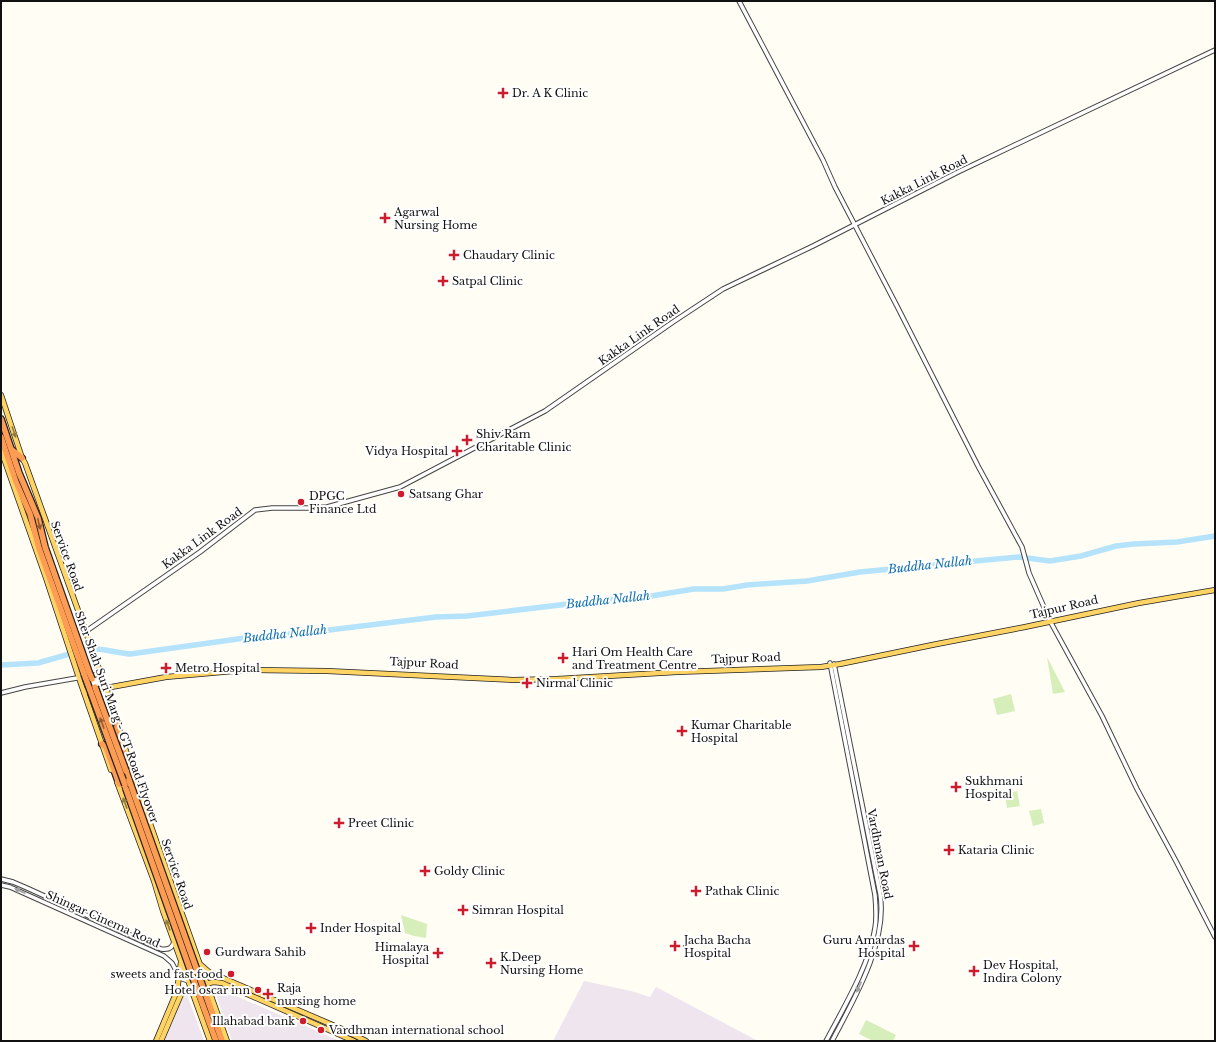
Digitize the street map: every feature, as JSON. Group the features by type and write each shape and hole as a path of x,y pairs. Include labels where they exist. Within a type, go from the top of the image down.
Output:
{"highway":[{"name":"Sher Shah Suri Marg - GT Road Flyover","path":"1,419 22,480 38,518 45,547 71,627 125,785 201,991"},
{"name":"Sher Shah Suri Marg - GT Road Flyover","path":"1,437 16,482 30,514 39,548 84,656 126,771 201,991"},
{"path":"12,450 22,458"},
{"path":"118,723 116,730 128,764 126,771"},
{"path":"102,744 106,747 119,784 125,785"},
{"path":"201,991 216,1041"},
{"path":"201,991 222,1041"}],"main road":[{"name":"Service Road","path":"1,395 22,458 118,723 141,798 227,1041"},
{"path":"1,450 44,570 73,661 102,744 124,799 210,1041"},
{"name":"Tajpur Road","path":"84,692 105,686 166,678 266,669 429,675 513,680 557,680 677,672 771,669 832,664 1145,600 1215,588"},
{"path":"156,1041 177,991 180,978 180,966 182,962 191,957 196,957 203,967 209,972 342,1029 366,1041"},
{"path":"161,1041 182,992 190,987 214,982 222,983 354,1041"}],"street":[{"path":"739,1 856,225 978,466 1022,547 1029,574 1050,620 1102,716 1137,789 1215,937"},
{"name":"Kakka Link Road","path":"85,632 205,548 255,510 272,508 327,507 400,487 545,411 719,291 856,225 958,172 1215,50"},
{"name":"Vardhman Road","path":"826,1041 861,971 875,931 876,914 875,894 832,664"},
{"name":"Vardhman Road","path":"832,664 880,894 881,909 879,933 874,951 850,1007 832,1041"},
{"path":"1,693 31,686 100,674"},
{"name":"Shingar Cinema Road","path":"1,879 27,888 161,949 171,948 174,940"},
{"name":"Shingar Cinema Road","path":"1,885 10,887 164,956 172,963 180,978"},
{"path":"180,978 188,981"}],"shaded area":[{"path":"584,981 631,991 650,997 656,987 758,1041 553,1041"},
{"path":"213,986 319,1032 340,1041 232,1041"},
{"path":"187,995 204,1041 164,1041 181,999"}],"green space":[{"path":"1047,657 1065,692 1053,694"},
{"path":"1011,694 1015,711 997,715 993,699"},
{"path":"1017,791 1020,806 1007,808 1005,794"},
{"path":"1041,809 1044,823 1033,826 1029,811"},
{"path":"401,915 427,924 426,938 405,933"},
{"path":"866,1020 896,1035 893,1041 873,1041 859,1034"}],"waterway":[{"name":"Buddha Nallah","path":"1,665 38,663 87,649 98,649 130,654 245,638 321,631 436,617 467,616 602,600 651,596 694,589 723,589 747,585 807,581 860,572 1019,557 1050,561 1081,556 1116,546 1177,542 1215,536"}],"place":[{"name":"Dr. A K Clinic","path":"503,93"},
{"name":"Agarwal Nursing Home","path":"385,218"},
{"name":"Chaudary Clinic","path":"454,255"},
{"name":"Satpal Clinic","path":"443,281"},
{"name":"Shiv Ram Charitable Clinic","path":"467,440"},
{"name":"Vidya Hospital","path":"457,451"},
{"name":"Satsang Ghar","path":"401,494"},
{"name":"DPGC Finance Ltd","path":"301,502"},
{"name":"Hari Om Health Care and Treatment Centre","path":"563,658"},
{"name":"Metro Hospital","path":"166,668"},
{"name":"Nirmal Clinic","path":"527,683"},
{"name":"Kumar Charitable Hospital","path":"682,731"},
{"name":"Sukhmani Hospital","path":"956,787"},
{"name":"Preet Clinic","path":"339,823"},
{"name":"Kataria Clinic","path":"949,850"},
{"name":"Goldy Clinic","path":"425,871"},
{"name":"Pathak Clinic","path":"696,891"},
{"name":"Simran Hospital","path":"463,910"},
{"name":"Inder Hospital","path":"311,928"},
{"name":"Jacha Bacha Hospital","path":"675,946"},
{"name":"Guru Amardas Hospital","path":"914,946"},
{"name":"Gurdwara Sahib","path":"207,952"},
{"name":"Himalaya Hospital","path":"438,953"},
{"name":"K.Deep Nursing Home","path":"491,963"},
{"name":"Dev Hospital, Indira Colony","path":"974,971"},
{"name":"sweets and fast food","path":"231,974"},
{"name":"Hotel oscar inn","path":"258,990"},
{"name":"Raja nursing home","path":"268,994"},
{"name":"Illahabad bank","path":"303,1021"},
{"name":"Vardhman international school","path":"321,1030"}]}
